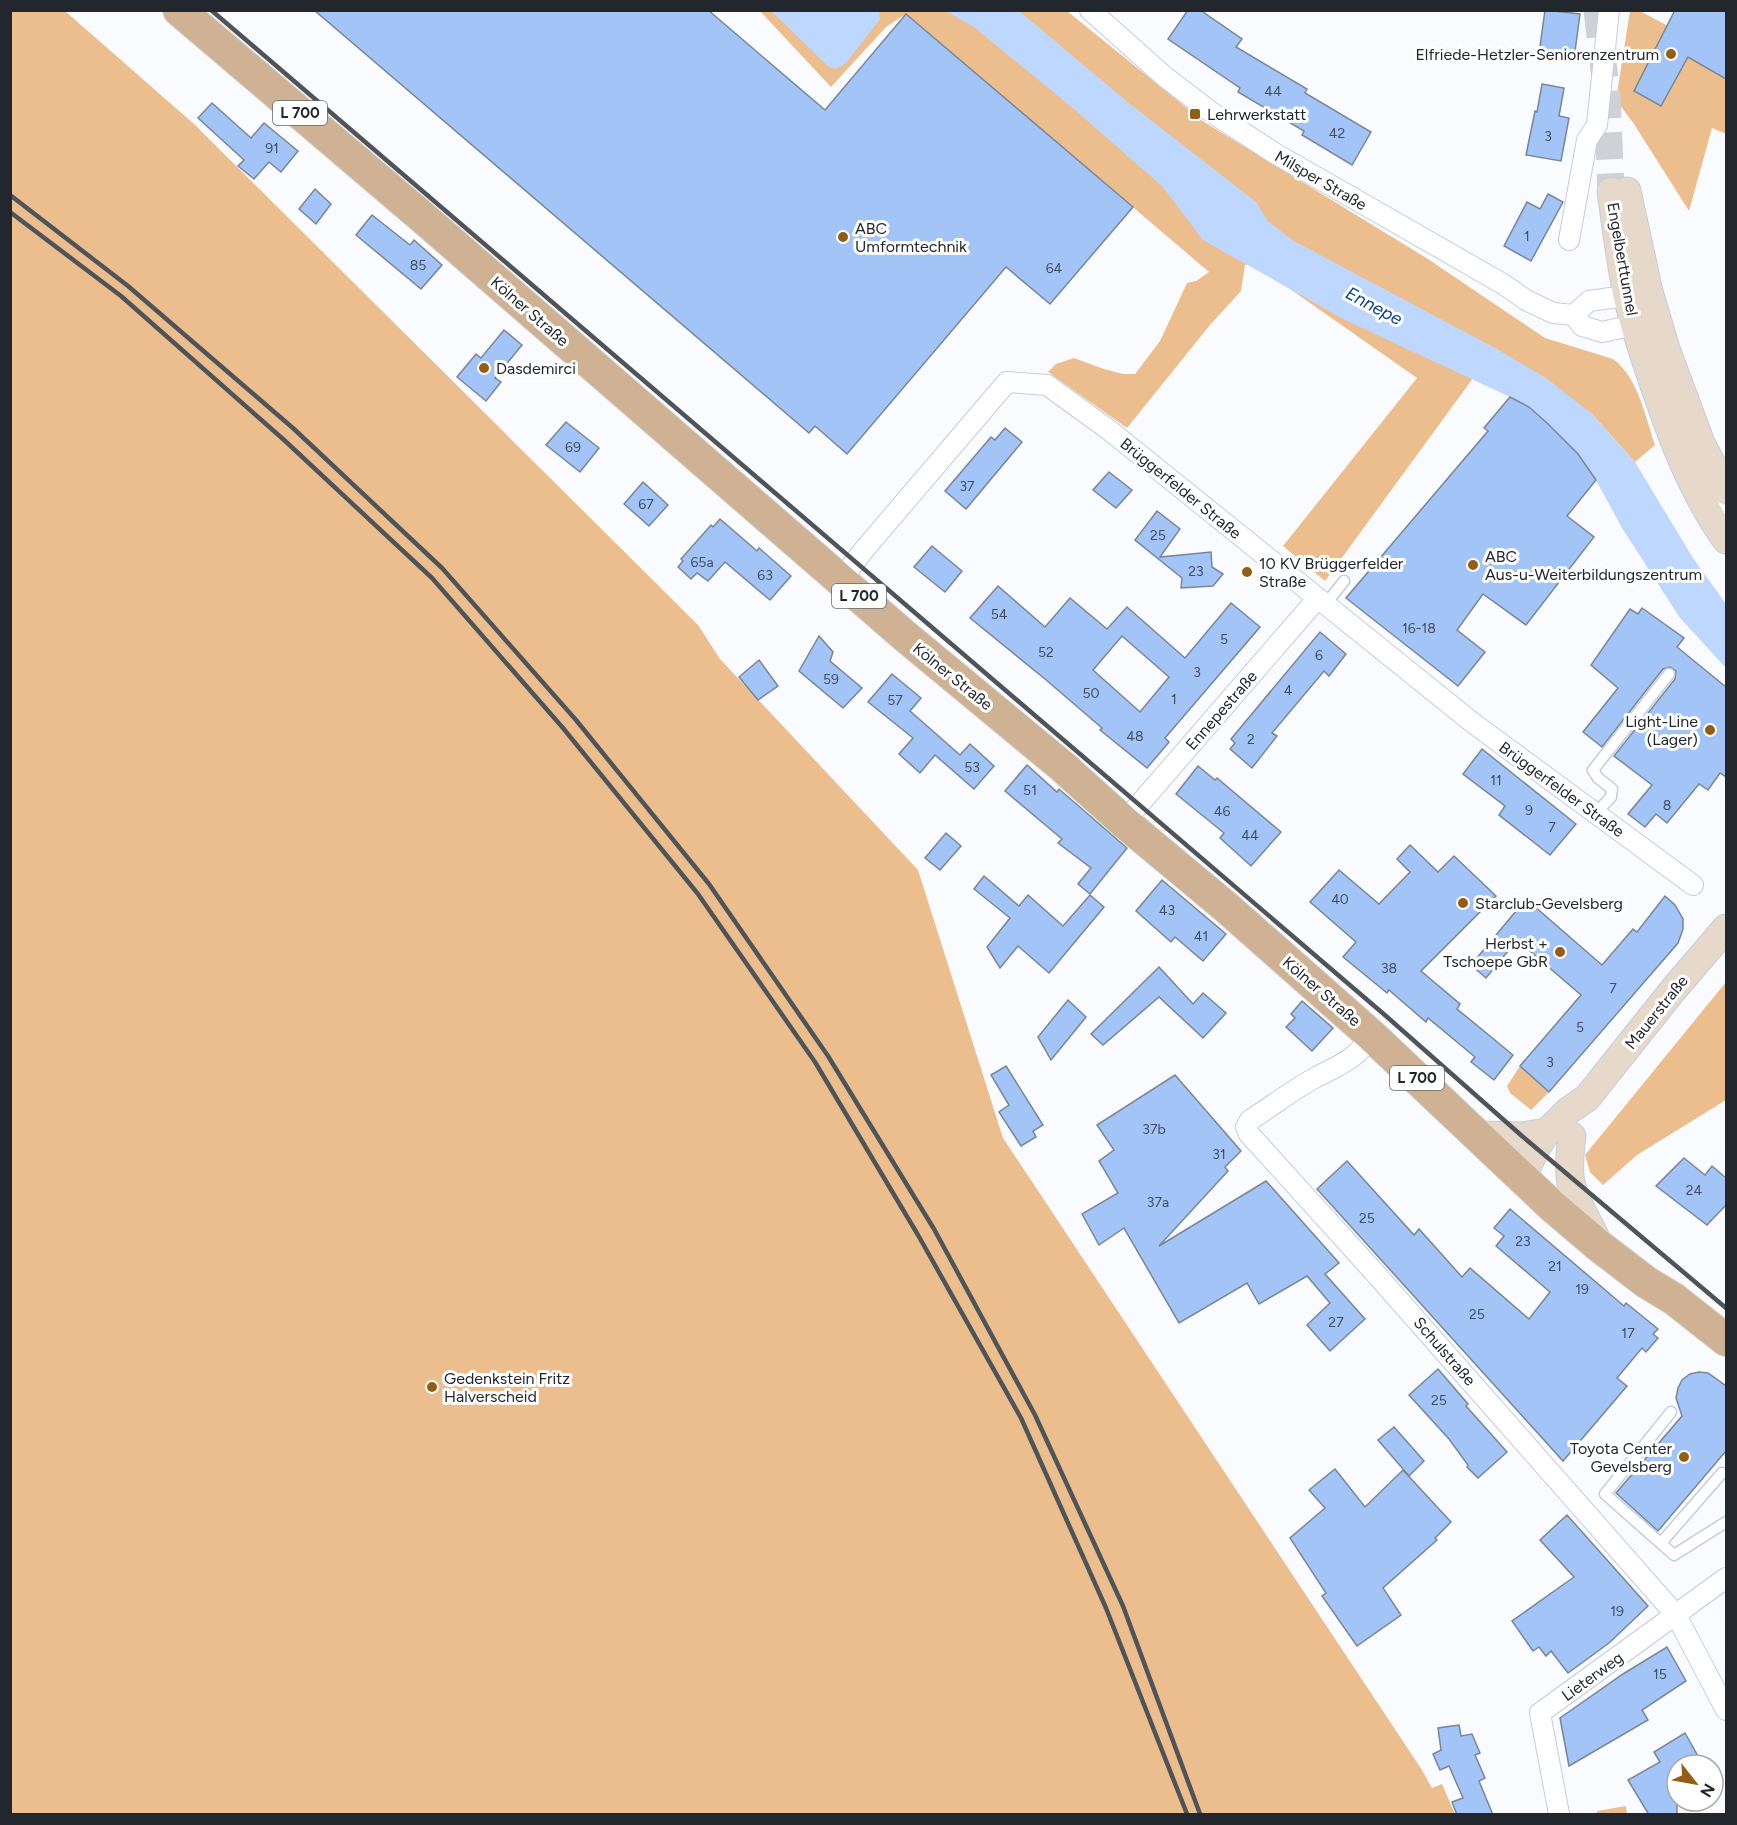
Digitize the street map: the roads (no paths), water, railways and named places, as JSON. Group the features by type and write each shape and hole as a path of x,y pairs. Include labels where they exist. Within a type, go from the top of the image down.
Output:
{"main road":[{"name":"Kölner Straße","path":"179,10 421,216 906,637 1063,767 1124,822 1227,908 1372,1036 1599,1246 1646,1282 1674,1299 1726,1340"},
{"name":"Engelberttunnel","path":"1619,191 1619,254 1638,295 1646,323"},
{"path":"1646,323 1666,349 1701,443 1726,491"},
{"path":"1646,323 1647,366 1672,437 1718,511 1726,540"},
{"name":"Mauerstraße","path":"1522,1177 1551,1160 1568,1112 1587,1098 1726,928"},
{"path":"1478,1136 1559,1134"},
{"name":"L 700","path":"1559,1134 1570,1155 1571,1183 1577,1200 1599,1246"}],"street":[{"name":"Milsper Straße","path":"1090,10 1164,76 1211,112 1276,154 1503,284 1526,300 1553,313 1574,315 1582,326 1602,332 1646,323"},
{"path":"1569,240 1587,140 1597,125 1610,10"},
{"path":"1574,315 1589,301 1638,295"},
{"name":"Brüggerfelder Straße","path":"841,580 1007,382 1047,385 1109,430 1473,723 1693,885"},
{"name":"Ennepestraße","path":"1124,822 1321,602"},
{"name":"Schulstraße","path":"1372,1036 1348,1062 1312,1080 1250,1120 1246,1126 1249,1134 1376,1273 1676,1615 1726,1710"},
{"name":"Lieterweg","path":"1559,1815 1540,1713 1726,1578"}],"lane":[{"path":"1321,602 1344,581"},
{"path":"1595,814 1611,797 1612,789 1598,778 1593,770 1670,674"},
{"path":"1671,1412 1605,1494 1674,1555 1726,1522"},
{"path":"1661,1543 1722,1473"}],"water":[{"path":"771,11 879,11 880,19 846,63 836,69 829,67"},
{"name":"Ennepe","path":"946,11 1019,11 1130,104 1256,202 1268,221 1292,240 1495,348 1546,378 1592,414 1635,462 1693,558 1726,604 1726,668 1680,618 1578,454 1529,407 1345,320 1203,240 1162,186 1075,110 974,27"}],"tunnel":[{"path":"1597,10 1607,96 1611,191"}],"railway":[{"path":"211,10 1386,1016 1522,1136 1726,1308"},
{"path":"10,195 128,286 294,429 442,568 576,720 709,884 828,1056 934,1229 1035,1415 1123,1606 1200,1814"},
{"path":"10,212 121,296 283,439 432,578 563,728 698,894 815,1062 918,1235 1021,1418 1106,1608 1187,1814"}],"place":[{"name":"Elfriede-Hetzler-Seniorenzentrum","path":"1671,54"},
{"name":"Lehrwerkstatt","path":"1195,114"},
{"name":"ABC Umformtechnik","path":"843,237"},
{"name":"Dasdemirci","path":"484,368"},
{"name":"ABC Aus-u-Weiterbildungszentrum","path":"1473,565"},
{"name":"10 KV Brüggerfelder Straße","path":"1247,572"},
{"name":"Light-Line (Lager)","path":"1710,730"},
{"name":"Starclub-Gevelsberg","path":"1463,903"},
{"name":"Herbst + Tschoepe GbR","path":"1560,952"},
{"name":"Gedenkstein Fritz Halverscheid","path":"432,1387"},
{"name":"Toyota Center Gevelsberg","path":"1684,1457"}]}
